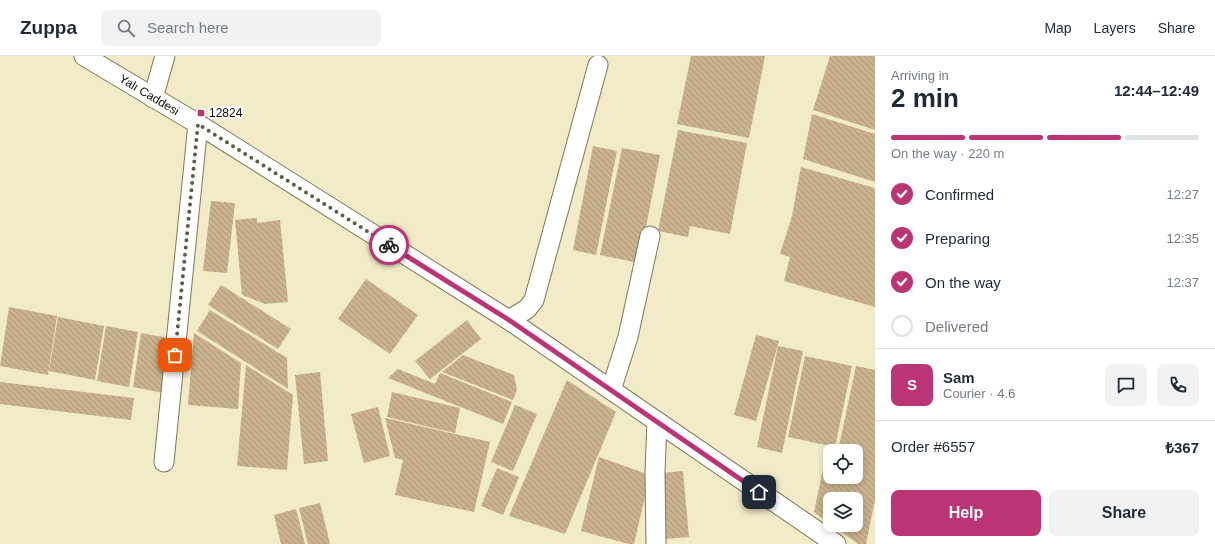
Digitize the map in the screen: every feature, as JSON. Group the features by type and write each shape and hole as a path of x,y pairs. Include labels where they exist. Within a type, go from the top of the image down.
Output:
{"street":[{"name":"Yalı Caddesi","path":"84,56 198,124 509,320 836,544"},
{"path":"153,98 165,56"},
{"path":"509,320 527,309 534,300 598,65"},
{"path":"164,462 198,124"},
{"path":"611,390 628,337 650,236"},
{"path":"656,422 656,544"}],"building":[{"path":"691,56 765,56 749,138 677,124"},
{"path":"830,56 875,56 875,130 813,110"},
{"path":"812,114 875,134 875,182 803,159"},
{"path":"678,130 747,143 730,234 690,226 688,237 658,231"},
{"path":"593,146 617,151 596,255 573,250"},
{"path":"622,148 660,155 639,263 600,255"},
{"path":"801,167 875,188 875,307 784,281 790,257 780,254 792,216"},
{"path":"211,201 235,203 227,273 203,271"},
{"path":"257,218 257,223 280,220 288,302 265,304 242,295 235,220"},
{"path":"366,279 418,315 390,354 338,319"},
{"path":"221,285 291,329 278,349 208,305"},
{"path":"9,307 57,316 48,375 0,366"},
{"path":"210,310 287,358 288,389 197,331"},
{"path":"58,317 104,326 95,380 49,371"},
{"path":"467,320 481,339 430,379 415,361"},
{"path":"106,326 138,332 129,387 97,381"},
{"path":"141,333 174,339 163,393 133,387"},
{"path":"194,333 241,363 238,409 188,405"},
{"path":"756,335 779,341 756,421 734,415"},
{"path":"778,346 803,351 782,453 757,447"},
{"path":"463,355 514,375 517,390 513,400 442,372"},
{"path":"805,356 852,366 836,444 823,444 788,437"},
{"path":"246,365 293,395 287,470 237,466"},
{"path":"856,366 875,370 875,500 866,544 858,544 842,532 863,532 863,492 823,492 823,519 814,512 823,469 823,484 863,484 863,444 839,444"},
{"path":"398,369 435,384 440,373 512,402 503,424 388,378"},
{"path":"320,372 328,461 304,464 295,375"},
{"path":"567,380 616,412 565,534 509,516"},
{"path":"0,382 134,398 131,420 0,404"},
{"path":"392,392 460,408 455,433 387,417"},
{"path":"515,405 537,414 513,471 491,462"},
{"path":"378,407 390,456 364,463 351,414"},
{"path":"385,418 490,442 474,512 395,495 403,460 395,458"},
{"path":"599,457 650,475 634,544 581,531"},
{"path":"497,468 519,477 503,515 481,506"},
{"path":"683,471 689,537 665,539 660,473"},
{"path":"320,503 330,544 308,544 299,508"},
{"path":"296,509 305,544 281,544 274,515"}],"way so far":[{"path":"175,355 198,124 389,245"}],"place":[{"name":"12824","path":"201,113"}],"route":[{"path":"389,245 509,320 759,492"}]}
